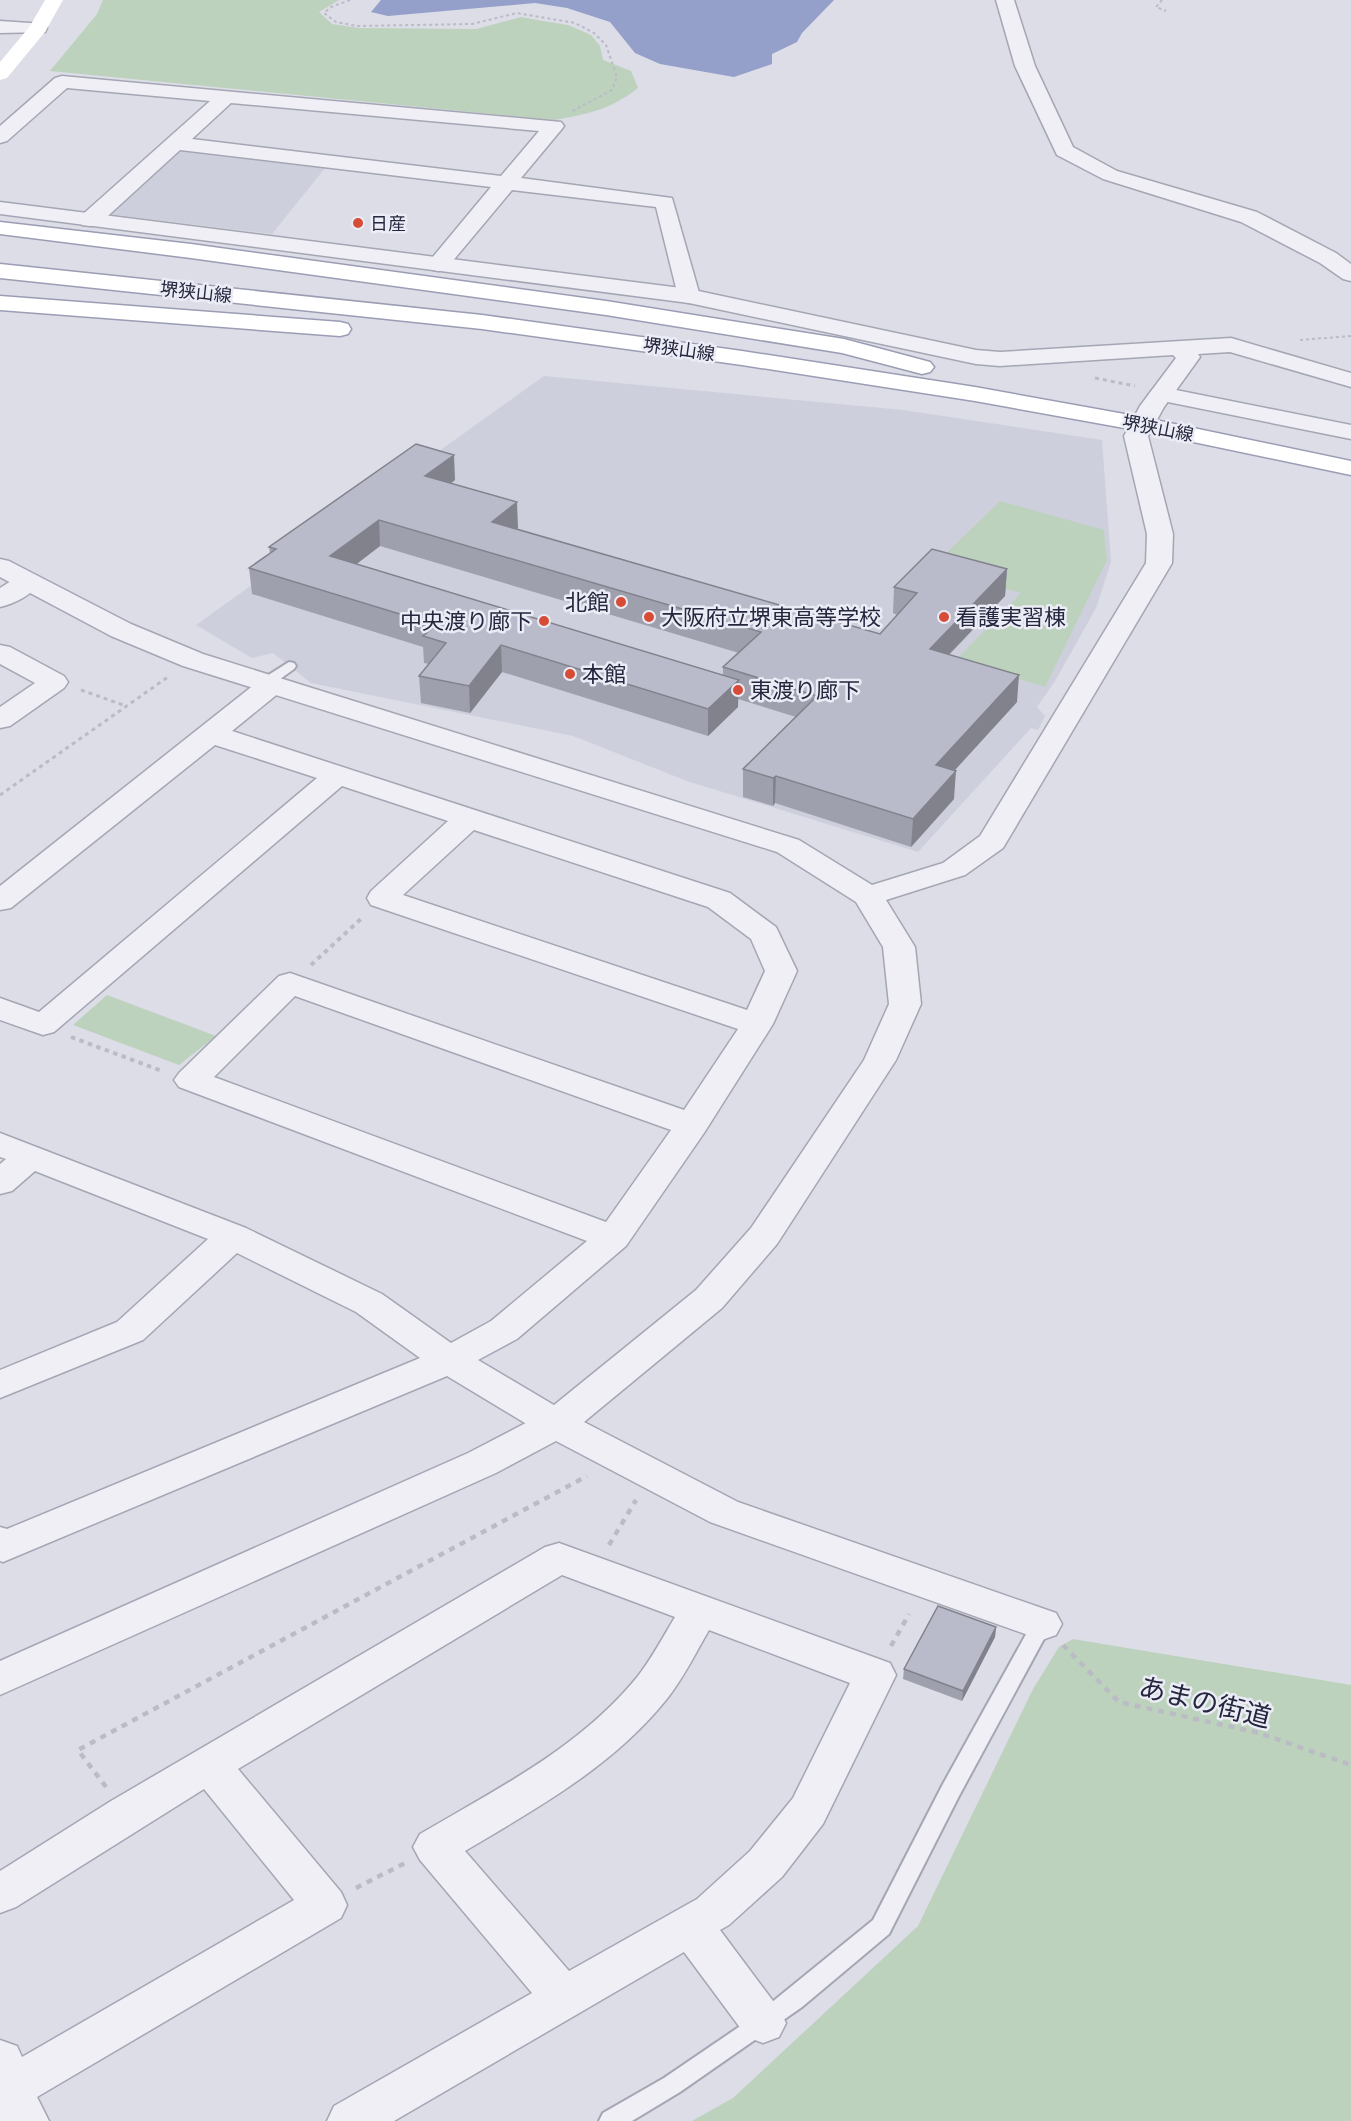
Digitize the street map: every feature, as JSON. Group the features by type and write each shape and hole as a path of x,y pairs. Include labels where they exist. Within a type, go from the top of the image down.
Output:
{"main road":[{"path":"0,74 38,28 54,0"},
{"path":"0,228 203,252 606,308 844,346 922,367"},
{"name":"堺狭山線","path":"0,257 550,314 922,367 1151,408 1351,448"},
{"name":"堺狭山線","path":"0,271 482,322 975,394 1151,408 1351,468"},
{"path":"0,303 525,344 900,383"}],"street":[{"path":"1005,0 1025,66 1064,151 1110,175 1249,217 1328,258 1351,274"},
{"path":"0,27 38,28"},
{"path":"0,137 62,82 554,126"},
{"path":"90,220 226,97"},
{"path":"438,264 554,126"},
{"path":"175,143 665,202 689,296"},
{"path":"0,208 689,296 976,357 997,359 1231,345 1351,380"},
{"path":"868,896 954,868 992,842 1159,563 1160,534 1136,436 1151,408 1188,357 1180,349"},
{"path":"1151,408 1351,432"},
{"path":"0,567 121,630 155,645 274,679 788,846 868,896 899,947 905,1004 880,1060 764,1236 717,1290 659,1342 556,1424 482,1463 0,1679"},
{"path":"0,599 28,582"},
{"path":"0,653 54,682 0,720"},
{"path":"0,901 211,734 274,679"},
{"path":"0,1542 3,1547 449,1360 504,1330 613,1238 692,1125 757,1024 781,971 765,934 719,900 211,734"},
{"path":"0,1008 43,1025 338,775"},
{"path":"469,818 382,898 757,1024"},
{"path":"613,1238 190,1080 291,984 692,1125"},
{"path":"0,1183 16,1150 233,1236 369,1302 449,1360 556,1424 724,1512 1042,1624"},
{"path":"0,1385 130,1331 233,1236"},
{"path":"0,1894 126,1814 559,1558 875,1676 808,1811 766,1864 713,1912 564,1998 376,2115"},
{"path":"564,1998 435,1847 541,1783 611,1732 652,1688 700,1610"},
{"path":"11,2091 325,1905 210,1766"},
{"path":"690,1925 763,2023"}],"lane":[{"path":"611,2121 672,2085 763,2023 881,1927 957,1780 1042,1624"}],"path":[{"path":"350,0 331,7 324,13 336,22 357,26 472,24 518,13 575,23 594,33 606,45 617,77 612,90 576,108 554,126"},
{"path":"1162,0 1156,7 1166,11"},
{"path":"0,795 172,674"},
{"path":"54,682 126,706"},
{"path":"291,984 382,898"},
{"path":"43,1025 190,1080"},
{"path":"126,1814 78,1750 597,1470"},
{"path":"593,1571 640,1494"},
{"name":"あまの街道","path":"1042,1624 1119,1702 1259,1733 1351,1765"},
{"path":"325,1905 435,1847"}],"shaded area":[{"path":"174,151 325,168 272,234 109,214"},
{"name":"大阪府立堺東高等学校","path":"544,376 903,410 1102,440 1111,562 1096,608 1055,681 1037,707 1045,716 1038,730 1031,728 918,852 687,781 573,736 311,683 273,653 252,658 196,625"}],"green space":[{"path":"103,0 339,0 319,12 332,24 359,28 476,29 521,17 568,25 591,35 600,46 603,60 631,71 638,88 598,110 554,120 50,71 97,14"},
{"path":"1000,501 1104,530 1107,560 1045,687 956,660 1021,593 931,568"},
{"path":"107,995 216,1036 179,1065 73,1025"},
{"path":"1073,1639 1351,1685 1351,2121 692,2121 733,2098 918,1926 1033,1689 1059,1647"}],"water":[{"path":"381,0 834,0 802,33 797,42 772,54 772,64 734,77 660,64 635,53 610,22 567,8 535,3 388,16 371,12"}],"building":[{"path":"416,444 454,455 425,476 517,502 492,522 880,634 917,593 894,587 932,549 1007,569 930,649 1019,675 936,765 956,771 913,819 776,776 773,778 743,769 817,696 723,667 761,632 379,520 330,556 739,680 708,709 501,645 469,686 419,676 446,643 423,636 436,625 249,568 276,549 269,547"},
{"path":"938,1606 996,1627 963,1691 904,1669"}],"place":[{"name":"日産","path":"358,223"},
{"name":"北館","path":"621,602"},
{"name":"大阪府立堺東高等学校","path":"649,617"},
{"name":"看護実習棟","path":"944,617"},
{"name":"中央渡り廊下","path":"544,621"},
{"name":"本館","path":"570,674"},
{"name":"東渡り廊下","path":"738,690"}]}
